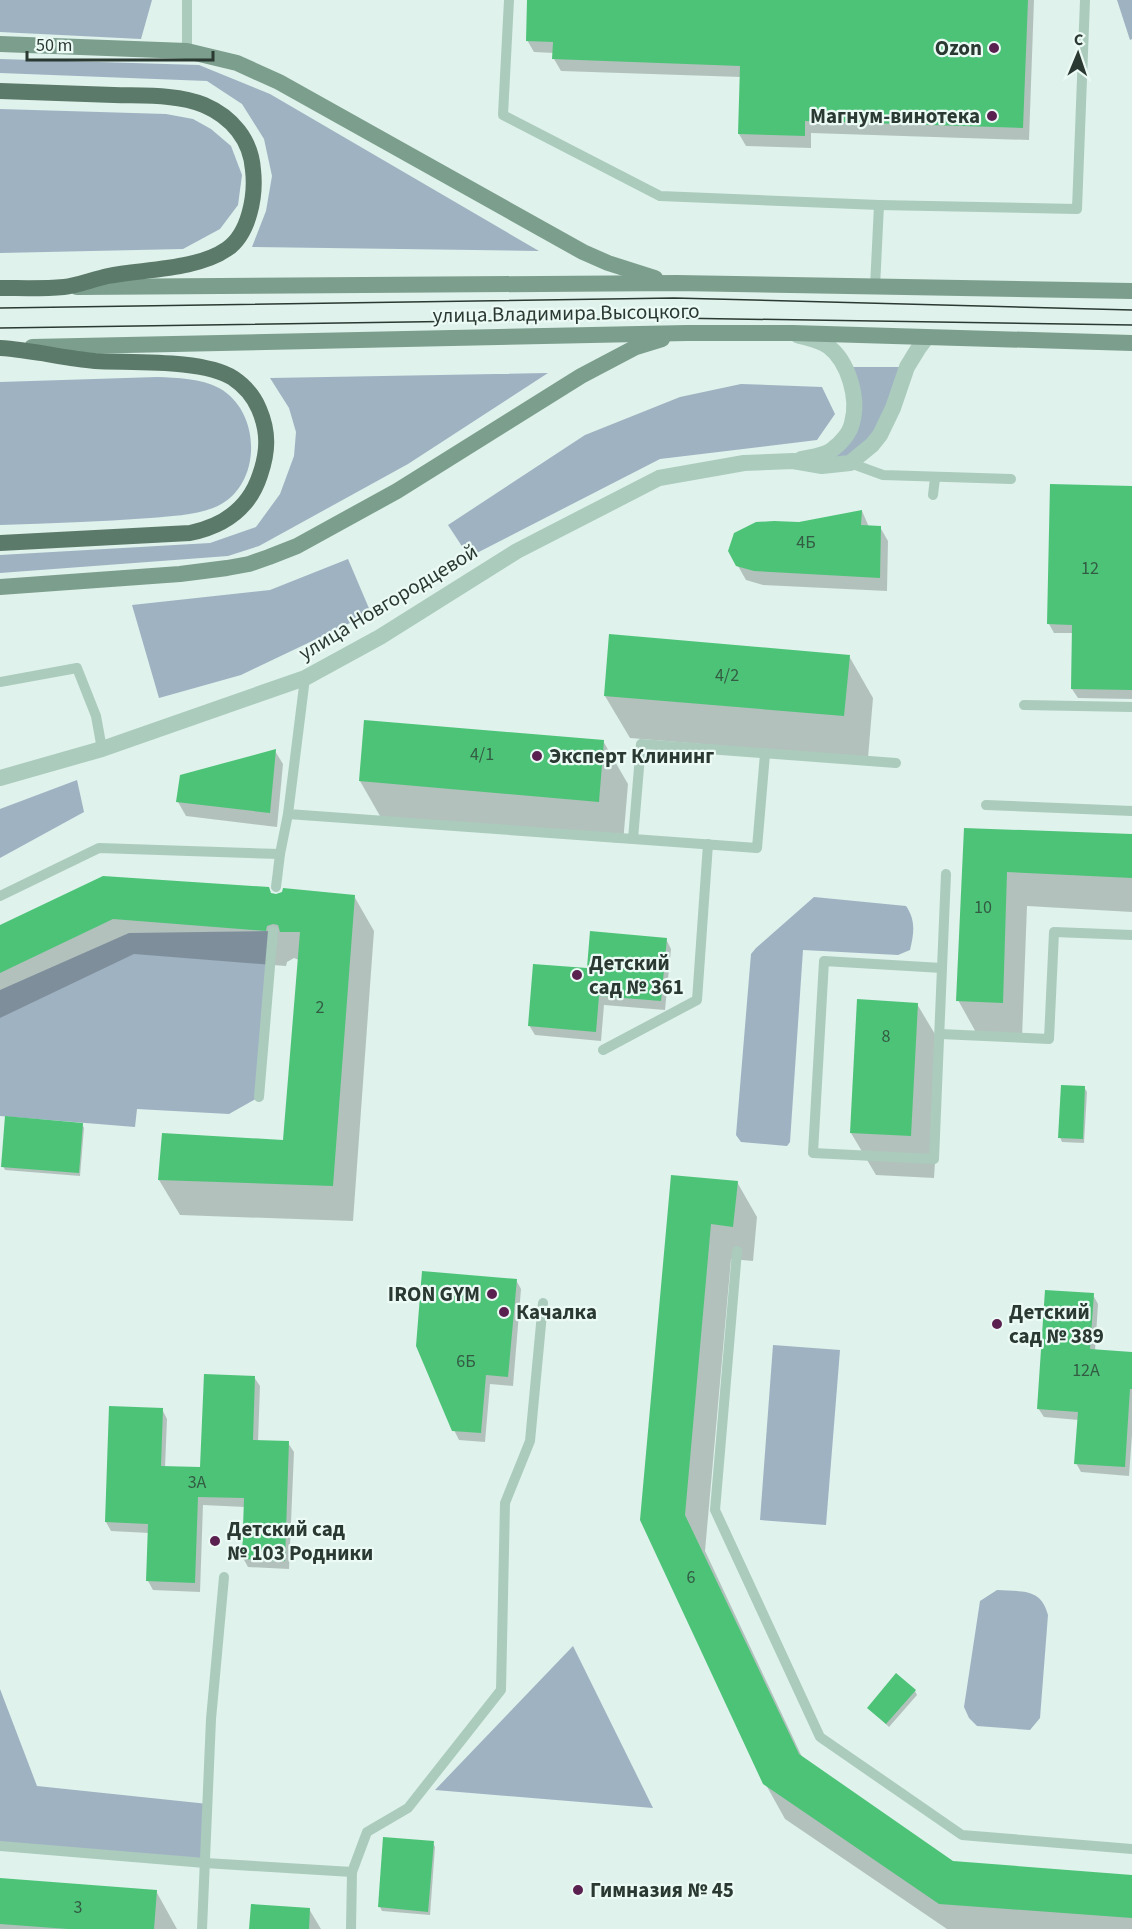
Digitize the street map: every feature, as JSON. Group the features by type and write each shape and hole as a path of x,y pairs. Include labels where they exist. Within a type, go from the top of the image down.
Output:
{"main road":[{"path":"0,44 187,51 237,63 257,71 583,252 625,269 677,283"},
{"path":"0,91 155,96 191,102 218,112 233,123 249,148 254,177 253,196 243,229 237,240 228,248 212,258 199,262 88,280 67,287"},
{"name":"улица Владимира Высоцкого","path":"0,288 677,283 1132,291"},
{"path":"0,587 196,572 249,564 269,557 297,546 397,491 591,371 636,347 687,333"},
{"name":"улица Владимира Высоцкого","path":"1,348 687,333 793,333 1132,343"},
{"path":"0,543 190,533 207,529 228,518 247,500 258,481 267,451 264,420 256,401 245,387 233,378 215,370 68,359 1,348"}],"street":[{"name":"улица Новгородцевой","path":"0,778 102,749 305,678 380,637 517,551 659,478 744,464 793,461 831,451 853,423 852,386 845,367 829,347 793,333"},
{"path":"850,463 872,445 880,435 893,408 907,367 927,337"},
{"name":"улица Новгородцевой","path":"793,461 822,466 850,463"}],"lane":[{"path":"187,0 187,51"},
{"path":"509,0 503,116 660,196 879,206 1077,209 1085,0"},
{"path":"875,287 879,206"},
{"path":"850,463 883,475 1011,479"},
{"path":"933,495 934,478"},
{"path":"0,682 77,668 96,716 102,749"},
{"path":"276,887 288,814 305,678"},
{"path":"1024,705 1132,707"},
{"path":"633,839 641,744 896,764"},
{"path":"288,814 757,848 765,754"},
{"path":"986,805 1132,811"},
{"path":"603,1050 696,1000 708,844"},
{"path":"0,896 99,848 280,854"},
{"path":"942,968 824,961 813,1153 934,1159 946,874"},
{"path":"259,1097 273,931"},
{"path":"940,1034 1049,1039 1054,932 1132,935"},
{"path":"737,1251 715,1510 819,1737 962,1835 1132,1849"},
{"path":"351,1929 352,1872 367,1832 408,1808 501,1690 505,1503 530,1441 543,1303"},
{"path":"202,1929 211,1719 224,1577"},
{"path":"0,1846 205,1863 352,1872"}],"shaded area":[{"path":"0,0 152,0 141,39 0,32"},
{"path":"1117,0 1132,0 1132,39 1130,40"},
{"path":"0,59 199,65 270,94 539,251 252,247 266,211 272,176 264,139 242,104 207,81 0,73"},
{"path":"0,109 166,114 193,119 211,129 231,146 242,175 238,205 220,229 183,249 0,253"},
{"path":"845,367 907,367 893,408 850,463 817,456 849,431"},
{"path":"548,373 408,464 259,546 228,556 0,573 0,555 210,543 256,527 280,494 294,456 296,432 289,408 270,378"},
{"path":"157,377 205,382 219,388 232,398 242,411 251,443 246,475 238,490 218,506 200,512 112,520 0,525 0,382"},
{"path":"741,384 822,387 835,414 817,440 660,459 469,557 448,525 585,435 680,397"},
{"path":"348,559 371,613 241,675 159,698 132,605 270,590"},
{"path":"77,780 84,812 0,858 0,809"},
{"path":"814,897 906,906 913,927 910,950 898,955 803,950 790,1142 787,1146 741,1142 736,1135 751,954"},
{"path":"273,931 259,1097 229,1114 137,1109 135,1127 0,1116 0,990 129,933"},
{"path":"773,1345 840,1350 826,1525 760,1520"},
{"path":"997,1590 1022,1591 1035,1595 1045,1606 1048,1615 1040,1718 1030,1730 977,1726 969,1718 964,1707 980,1601"},
{"path":"573,1646 653,1808 435,1790"},
{"path":"0,1689 37,1786 208,1804 205,1863 0,1846"}],"building":[{"path":"527,0 1028,0 1023,128 805,121 805,136 738,134 740,66 552,59 553,42 526,41"},
{"path":"1050,484 1132,486 1132,690 1071,689 1072,625 1047,624"},
{"path":"862,510 861,525 881,526 880,578 754,571 736,566 728,551 734,533 756,522 799,522"},
{"path":"609,634 850,655 844,716 604,696"},
{"path":"364,720 604,740 599,802 359,781"},
{"path":"276,749 270,813 176,802 180,775"},
{"path":"964,828 1132,834 1132,878 1007,872 1003,1003 956,1001"},
{"path":"103,876 269,887 271,893 276,894 282,892 283,888 355,895 333,1186 158,1180 162,1133 283,1140 300,932 280,932 278,925 273,924 267,926 266,931 113,919 0,973 0,925"},
{"path":"590,931 667,938 661,1001 599,996 596,1032 528,1026 533,964 587,968"},
{"path":"857,999 918,1003 911,1136 850,1133"},
{"path":"1061,1085 1085,1086 1083,1139 1058,1138"},
{"path":"5,1116 83,1123 79,1173 1,1167"},
{"path":"671,1175 738,1181 733,1227 711,1224 685,1515 799,1754 953,1861 1132,1875 1132,1918 939,1904 763,1784 640,1520"},
{"path":"422,1271 517,1279 508,1377 486,1375 481,1433 452,1431 416,1346"},
{"path":"1045,1290 1094,1293 1090,1349 1132,1352 1132,1389 1130,1389 1125,1467 1074,1464 1078,1412 1037,1409"},
{"path":"204,1374 255,1376 253,1440 289,1441 285,1561 242,1559 244,1498 198,1497 195,1583 146,1581 148,1524 105,1522 109,1406 163,1408 161,1466 200,1467"},
{"path":"896,1673 916,1690 886,1724 867,1708"},
{"path":"383,1837 434,1841 428,1912 378,1907"},
{"path":"0,1878 157,1890 154,1929 68,1929 0,1924"},
{"path":"251,1904 310,1908 309,1929 249,1929"}],"tram line":[{"path":"0,308 674,298 1132,310"},
{"path":"0,328 673,318 1132,325"}],"place":[{"name":"Ozon","path":"994,48"},
{"name":"Магнум-винотека","path":"992,116"},
{"name":"Эксперт Клининг","path":"537,756"},
{"name":"Детский сад № 361","path":"577,975"},
{"name":"IRON GYM","path":"492,1294"},
{"name":"Качалка","path":"504,1312"},
{"name":"Детский сад № 389","path":"997,1324"},
{"name":"Детский сад № 103 Родники","path":"215,1541"},
{"name":"Гимназия № 45","path":"578,1890"}]}
